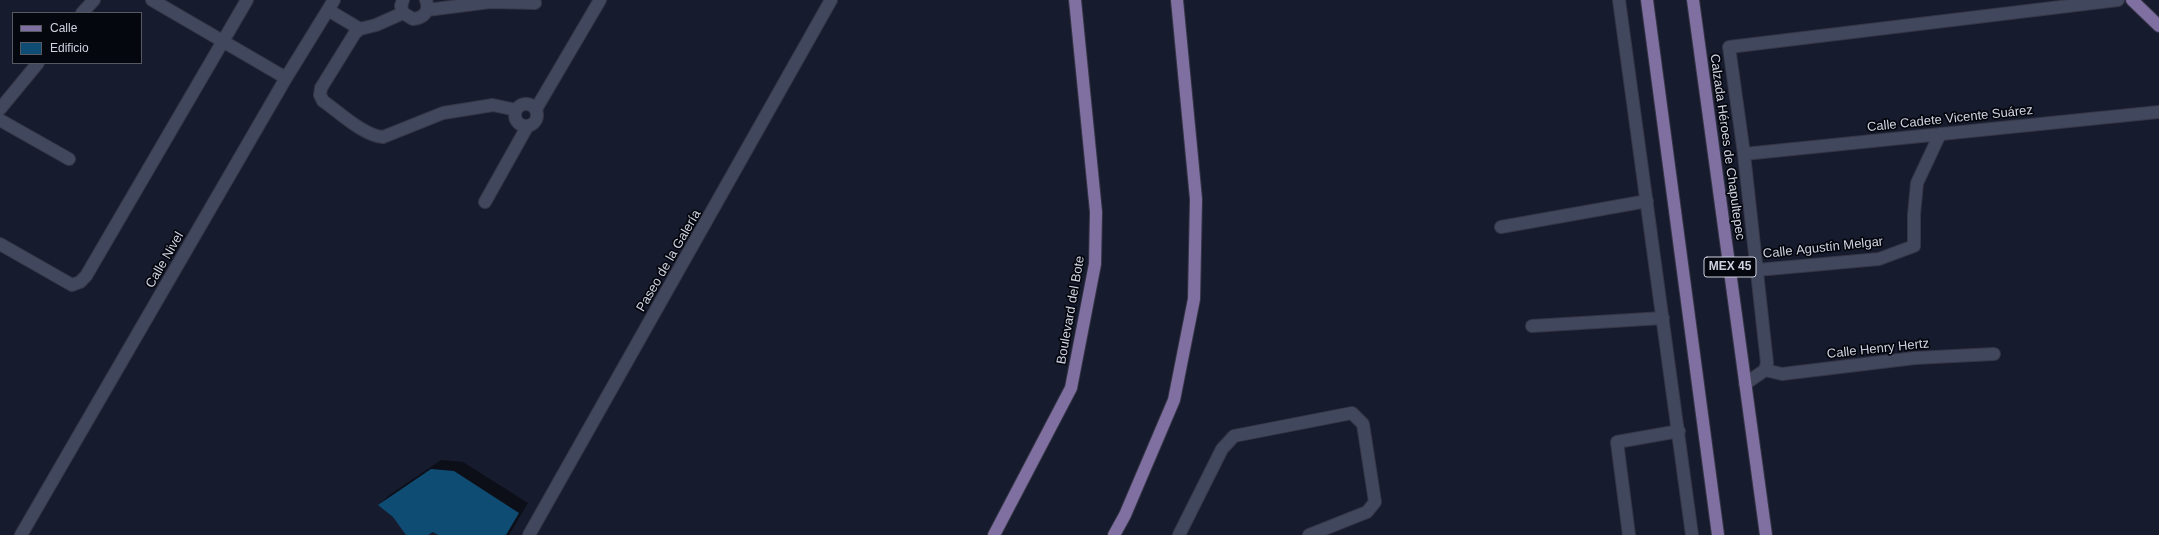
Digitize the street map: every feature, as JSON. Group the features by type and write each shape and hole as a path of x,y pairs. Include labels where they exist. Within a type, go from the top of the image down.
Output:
{"main road":[{"name":"Boulevard del Bote","path":"994,535 1071,388 1095,264 1096,212 1075,0"},
{"path":"1114,535 1125,515 1174,400 1194,299 1196,199 1177,0"},
{"path":"1647,0 1718,535"},
{"name":"Calzada Héroes de Chapultepec","path":"1693,0 1766,535"},
{"path":"2132,0 2159,26"}],"street":[{"path":"83,12 94,0"},
{"path":"152,0 286,78"},
{"path":"0,244 72,285 80,282 86,276 247,0"},
{"path":"403,0 401,6 403,13 413,19 424,15 427,5 490,2 535,3"},
{"path":"536,109 600,0"},
{"name":"Paseo de la Galería","path":"529,535 831,0"},
{"path":"1619,0 1692,535"},
{"path":"1745,384 1765,370 1767,363 1744,154 1729,47 2118,0"},
{"path":"331,5 360,28"},
{"name":"Calle Nivel","path":"22,535 286,78 331,5"},
{"path":"403,13 376,25 360,28 348,41 321,88 320,95 323,101 376,137 383,138 419,121 443,113 493,105 516,110 526,104 531,105 536,109 538,115 536,121 527,127 485,202"},
{"path":"0,109 37,64"},
{"path":"516,110 516,121 527,127"},
{"name":"Calle Cadete Vicente Suárez","path":"1744,154 2159,112"},
{"path":"0,120 69,159"},
{"name":"Calle Agustín Melgar","path":"1757,270 1879,259 1914,246 1914,215 1917,183 1940,134"},
{"path":"1501,227 1647,201"},
{"path":"1532,326 1663,318"},
{"name":"Calle Henry Hertz","path":"1765,370 1782,374 1915,358 1994,354"},
{"path":"1179,535 1222,449 1234,436 1352,413 1363,424 1376,502 1367,512 1308,535"},
{"path":"1629,535 1617,442 1679,431"}],"building":[{"path":"431,469 454,471 519,513 506,535 438,535 433,532 428,535 406,535 393,517 378,505"}]}
